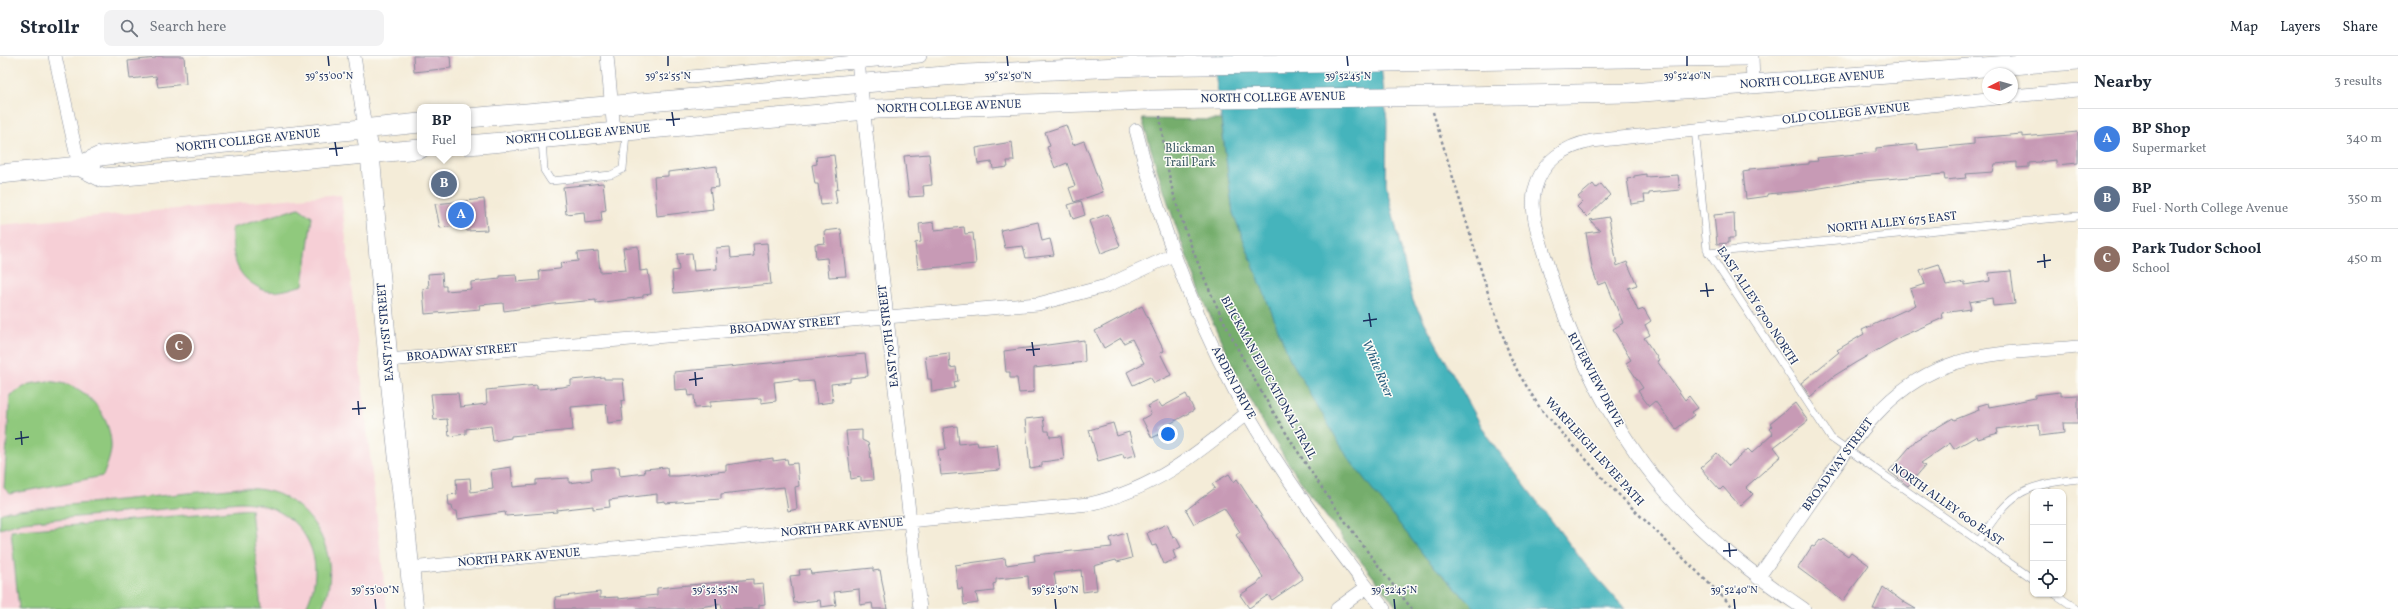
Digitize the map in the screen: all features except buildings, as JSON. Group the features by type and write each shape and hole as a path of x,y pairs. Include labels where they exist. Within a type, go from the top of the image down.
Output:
{"main road":[{"path":"471,118 860,83 1014,71 1141,66 1745,56"},
{"name":"NORTH COLLEGE AVENUE","path":"471,145 863,110 1149,100 1629,93 2078,60"},
{"name":"NORTH COLLEGE AVENUE","path":"0,174 79,166 100,156 310,136 365,128 417,123"},
{"name":"EAST 71ST STREET","path":"365,128 370,154 388,360 414,609"},
{"name":"NORTH COLLEGE AVENUE","path":"79,166 103,178 417,149"}],"street":[{"path":"55,56 79,166"},
{"name":"EAST 71ST STREET","path":"354,56 365,128"},
{"path":"607,56 612,105 620,132"},
{"path":"691,77 920,56"},
{"path":"1752,56 1753,84"},
{"name":"EAST 70TH STREET","path":"858,62 920,609"},
{"path":"2018,95 2078,90"},
{"name":"OLD COLLEGE AVENUE","path":"1695,129 1982,100"},
{"name":"RIVERVIEW DRIVE","path":"1695,129 1586,142 1562,151 1540,174 1533,198 1535,216 1551,280 1569,333 1612,417 1668,493 1715,542 1758,578 1804,609"},
{"name":"ARDEN DRIVE","path":"1136,130 1151,189 1173,255 1213,347 1247,413 1289,479 1384,609"},
{"name":"BROADWAY STREET","path":"388,360 1038,304 1057,300 1118,281 1173,255"},
{"name":"BROADWAY STREET","path":"1758,578 1848,450 1879,409 1910,384 1935,371 1980,357 2078,347"},
{"name":"NORTH PARK AVENUE","path":"410,568 1062,508 1116,497 1154,482 1178,468 1247,413"},
{"path":"1337,609 1367,587"}],"lane":[{"name":"EAST ALLEY 6700 NORTH","path":"1695,129 1708,253 1831,438 1848,450"},
{"path":"542,138 544,170 551,181 611,175 623,169 620,132"},
{"name":"NORTH ALLEY 675 EAST","path":"1708,253 2078,216"},
{"name":"NORTH ALLEY 600 EAST","path":"1848,450 2030,577"},
{"path":"1979,541 2000,509 2019,493 2036,486 2078,479"},
{"path":"2059,597 2077,609"}],"path":[{"name":"WARFLEIGH LEVEE PATH","path":"1432,110 1478,255 1488,293 1510,356 1540,408 1610,486 1735,609"},
{"name":"BLICKMAN EDUCATIONAL TRAIL","path":"1162,129 1167,170 1175,199 1200,269 1232,336 1308,470 1364,549 1412,609"}],"shaded area":[{"path":"341,194 387,609 0,609 0,225"}],"green space":[{"name":"Blickman Trail Park","path":"1142,119 1221,120 1233,213 1426,558 1476,609 1399,609 1299,480 1249,397 1212,320 1181,241"},
{"path":"299,208 312,217 303,285 281,291 263,290 248,281 238,268 235,261 232,228"},
{"path":"48,381 69,385 77,389 85,394 98,408 110,434 111,447 108,464 103,476 10,494 4,488 10,395 29,384"},
{"path":"239,488 258,489 278,494 293,502 306,514 316,527 324,542 330,576 327,593 321,609 305,609 313,589 315,570 312,552 305,536 294,522 279,512 261,505 240,502 23,522 0,529 0,514 8,511"},
{"path":"251,509 261,609 19,609 11,531"}],"water":[{"name":"White River","path":"1213,56 1380,56 1387,121 1386,184 1413,301 1487,436 1584,563 1625,609 1476,609 1426,558 1348,458 1289,357 1233,213"}],"place":[{"name":"BP","path":"444,184"},
{"name":"BP Shop","path":"461,215"},
{"name":"Park Tudor School","path":"179,347"}]}
